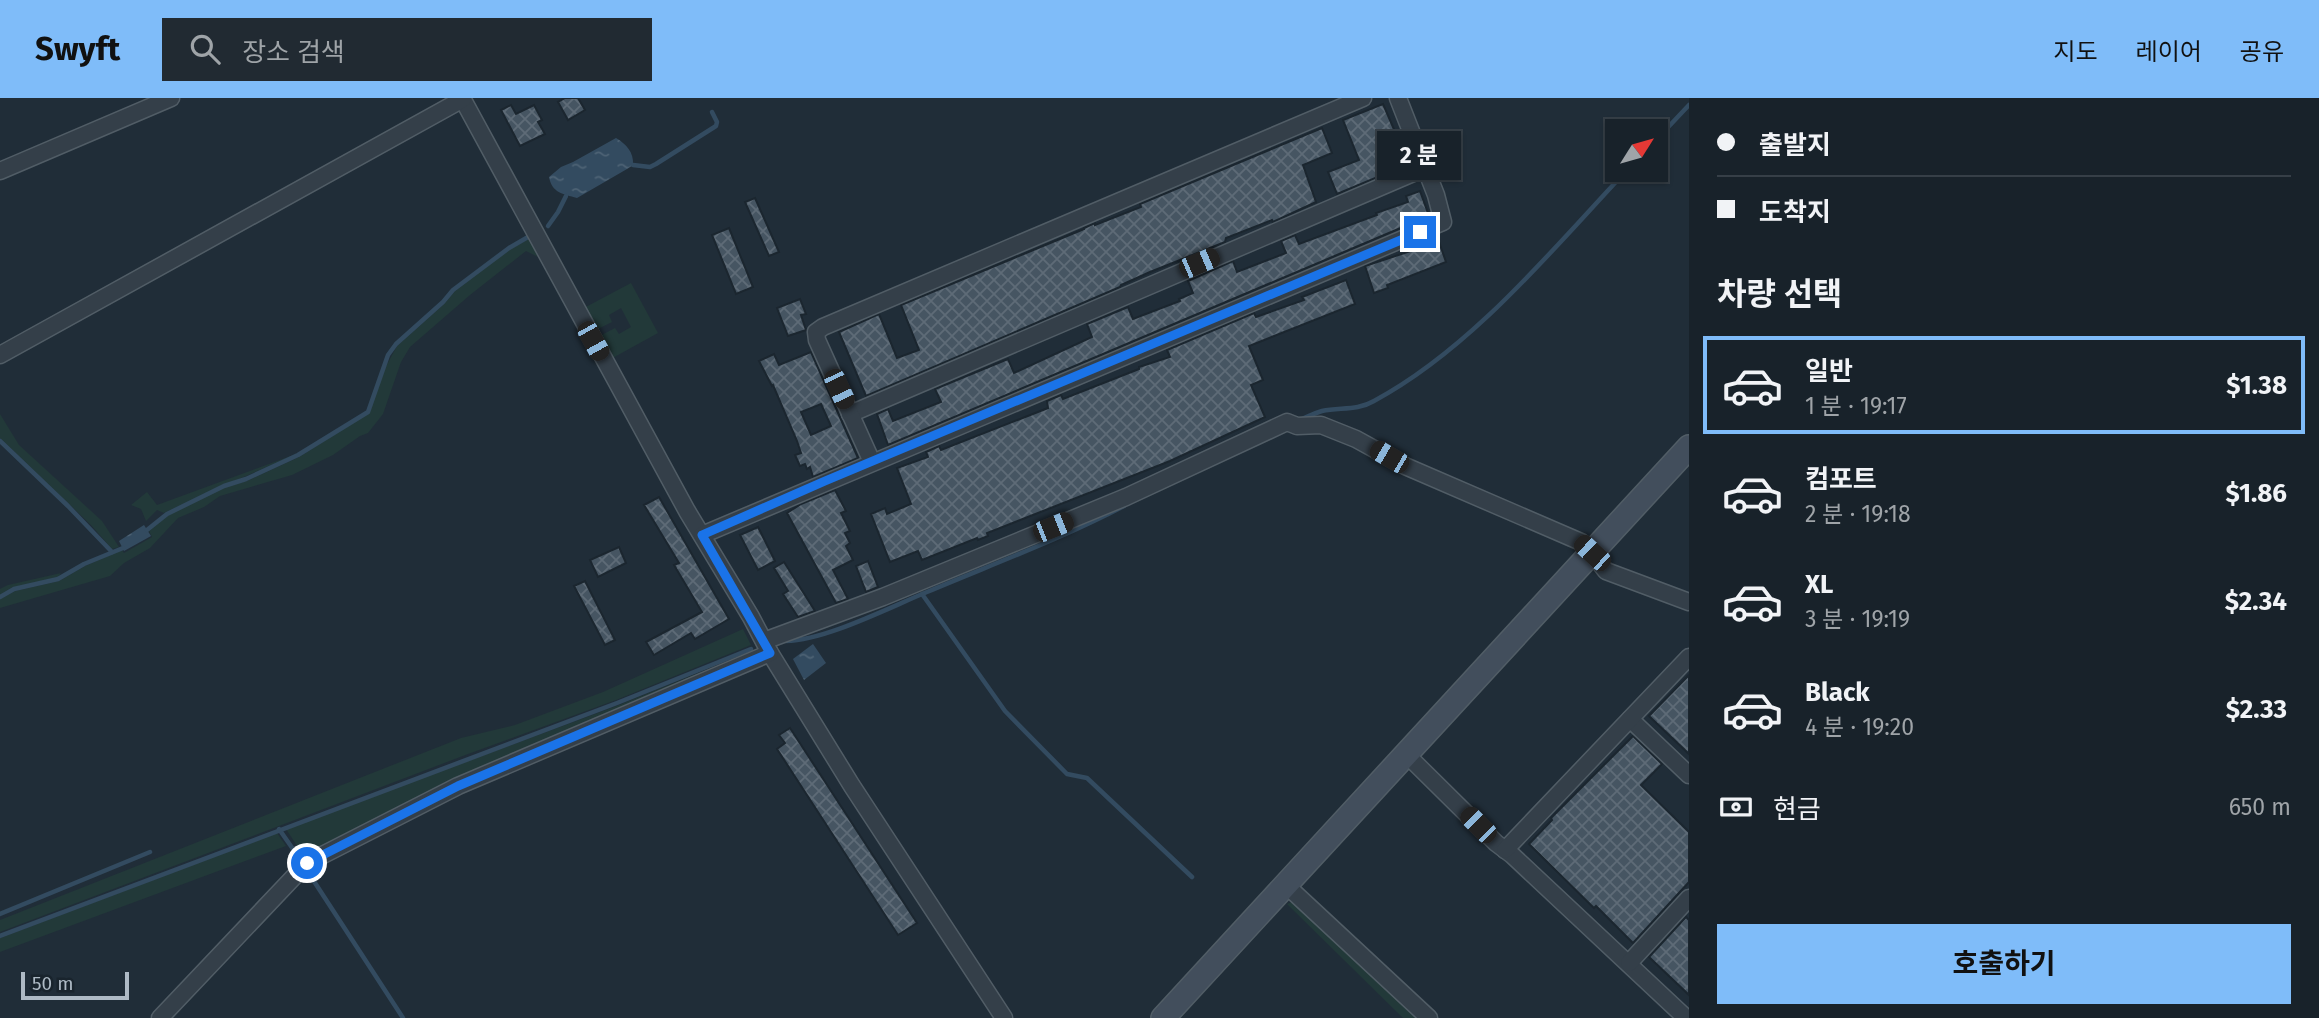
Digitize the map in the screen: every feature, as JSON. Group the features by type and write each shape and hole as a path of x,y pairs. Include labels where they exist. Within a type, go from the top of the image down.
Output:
{"main road":[{"path":"1163,1018 1689,447"}],"street":[{"path":"0,171 171,98"},
{"path":"872,462 817,340 816,332 822,327 1363,98"},
{"path":"702,535 1443,222 1436,195 1398,98"},
{"path":"0,355 463,99 593,341 767,647 852,786 1004,1018"},
{"path":"850,414 1425,168"},
{"path":"160,1018 307,863 458,786 767,647 1126,497 1287,422 1297,426 1321,425 1356,439 1405,467 1581,542 1606,571 1689,602"},
{"path":"1505,850 1689,657"},
{"path":"1630,719 1689,775"},
{"path":"1407,755 1496,843 1629,962 1686,1018"},
{"path":"1286,886 1429,1018"},
{"path":"1629,962 1689,898"}],"green space":[{"path":"529,239 538,257 526,251 410,347 401,362 383,414 368,433 333,455 292,475 220,496 204,507 178,518 150,548 124,563 110,576 0,608 0,599 15,591 59,581 122,550 124,553 152,537 149,531 168,515 224,487 247,481 299,457 369,413 385,368 397,346 455,291 510,249"},
{"path":"631,283 658,333 609,360 598,337 615,328 619,334 631,327 621,308 609,315 612,322 594,331 582,309"},
{"path":"0,414 19,445 102,521 119,547 112,549 91,525 0,438"},
{"path":"296,454 164,513 157,510 146,521 141,509 131,505 147,492 157,505"},
{"path":"61,573 58,577 11,588 0,595 0,589 8,585"},
{"path":"743,629 751,645 616,700 0,932 0,920 461,738 515,725 603,692"},
{"path":"753,651 754,654 305,858 286,829 619,705"},
{"path":"277,833 286,846 0,952 0,938"},
{"path":"1292,902 1421,1018 1403,1018 1287,904"}],"water":[{"path":"616,138 629,149 633,165 577,198 559,192 550,182 549,177 561,167"},
{"path":"144,525 151,536 124,551 119,541"},
{"path":"813,644 826,663 804,680 793,659"}],"building":[{"path":"565,98 578,98 585,110 568,120 558,102"},
{"path":"1383,104 1409,164 1337,194 1328,172 1359,160 1343,120"},
{"path":"511,105 516,114 534,105 542,120 538,122 545,134 520,146 501,110"},
{"path":"1322,128 1332,153 1303,165 1316,202 1273,222 1272,220 1226,238 1225,242 866,396 839,332 879,314 897,358 919,350 901,305 1095,223 1141,207 1140,204"},
{"path":"1420,191 1429,216 888,445 877,414 888,409 893,421 941,402 935,389 1008,359 1014,373 1092,337 1087,324 1128,307 1133,319 1180,301 1179,299 1193,293 1188,281 1233,261 1237,272 1286,253 1281,241 1295,235 1299,244 1408,202 1406,196"},
{"path":"755,198 779,252 769,256 745,202"},
{"path":"729,228 753,287 736,294 712,235"},
{"path":"1437,236 1446,262 1387,285 1388,288 1374,293 1365,266 1426,246 1424,241"},
{"path":"1346,280 1355,304 1249,346 1263,380 1251,385 1265,417 1170,461 987,533 988,536 978,540 977,538 922,560 918,551 890,562 871,514 885,508 887,514 911,504 897,468 928,457 926,452 939,446 941,450 1048,408 1047,401 1061,395 1063,399 1170,357 1167,350 1254,313 1256,317 1304,300 1302,297"},
{"path":"800,299 806,314 801,315 806,330 788,336 777,308"},
{"path":"811,352 858,458 813,477 810,467 807,469 805,464 800,466 795,455 801,453 797,441 773,385 759,361 774,354 779,365","holes":["821,404 831,426 811,435 801,412"]},
{"path":"835,490 846,511 841,513 850,531 845,533 850,543 846,546 853,560 833,570 848,599 836,603 787,513"},
{"path":"659,497 729,619 695,639 691,633 654,655 646,642 702,612 674,565 679,563 644,505"},
{"path":"758,527 775,561 758,570 740,535"},
{"path":"619,547 626,563 598,577 590,560"},
{"path":"868,561 878,587 866,592 856,566"},
{"path":"784,562 815,611 798,617 783,594 788,591 774,568"},
{"path":"585,581 615,640 605,645 574,586"},
{"path":"1689,675 1689,754 1649,716"},
{"path":"790,728 917,923 898,935 777,749 785,743 779,735"},
{"path":"1633,736 1662,764 1641,785 1689,832 1689,882 1633,943 1529,844 1551,818"},
{"path":"1686,917 1689,920 1689,995 1649,957"}],"waterway":[{"path":"1668,127 1689,105"},
{"path":"633,165 650,167 716,126 712,112"},
{"path":"1302,419 1322,411 1368,404 1410,379 1444,354 1509,296 1616,182"},
{"path":"548,226 566,196"},
{"path":"147,530 167,514 224,486 298,455 368,412 388,355 396,344 453,290 528,237"},
{"path":"0,441 112,552"},
{"path":"786,641 819,635 857,622 1124,506"},
{"path":"0,597 14,589 58,579 84,564 123,548"},
{"path":"922,594 1005,711 1067,774 1087,778 1192,877"},
{"path":"0,936 617,703 751,649"},
{"path":"279,829 302,862"},
{"path":"0,914 150,852"},
{"path":"306,869 403,1018"}],"route":[{"path":"307,863 458,786 770,653 702,535 1420,232"}]}
